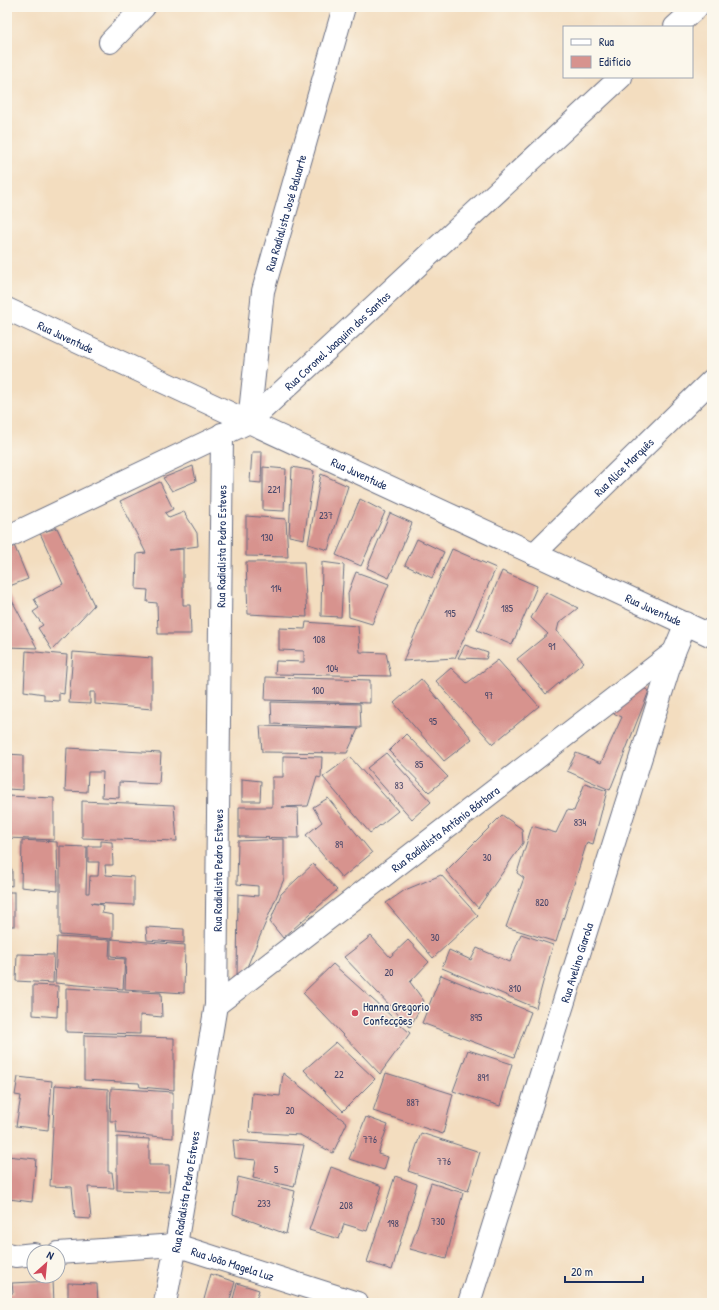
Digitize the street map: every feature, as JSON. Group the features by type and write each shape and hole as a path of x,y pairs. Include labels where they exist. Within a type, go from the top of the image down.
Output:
{"street":[{"path":"110,42 144,7"},
{"name":"Rua Radialista José Baluarte","path":"249,422 263,291 344,7"},
{"path":"676,26 697,7"},
{"name":"Rua Coronel Joaquim dos Santos","path":"7,537 249,422 620,78"},
{"name":"Rua Juventude","path":"7,309 712,636"},
{"name":"Rua Alice Marquês","path":"534,554 712,380"},
{"name":"Rua Radialista Pedro Esteves","path":"164,1303 176,1245 216,1005 222,434"},
{"name":"Rua Avelino Giarola","path":"469,1303 674,652 686,623"},
{"name":"Rua Radialista Antônio Bárbara","path":"216,1005 674,652"},
{"name":"Rua João Magela Luz","path":"66,1252 176,1245 357,1303"},
{"path":"7,1254 16,1256 26,1255"}],"building":[{"path":"252,452 262,452 261,483 250,482"},
{"path":"193,466 196,481 172,491 163,478"},
{"path":"263,467 286,469 284,511 263,510"},
{"path":"292,467 314,471 304,539 289,536"},
{"path":"321,474 348,486 328,550 308,544"},
{"path":"160,482 173,509 165,513 169,518 184,512 197,533 198,546 169,550 183,549 183,605 190,605 191,634 158,634 157,603 147,602 148,590 136,589 137,554 146,553 120,501"},
{"path":"360,499 385,512 361,566 336,555"},
{"path":"390,513 412,523 389,578 367,568"},
{"path":"246,516 286,519 288,557 246,556"},
{"path":"57,528 94,605 52,650 38,628 43,625 33,612 39,608 34,599 63,584 40,533"},
{"path":"417,539 444,552 432,578 405,565"},
{"path":"14,545 28,579 7,587 7,548"},
{"path":"452,549 496,568 455,658 403,661"},
{"path":"246,562 304,562 307,617 248,614"},
{"path":"322,562 344,565 341,617 321,616"},
{"path":"502,571 537,586 512,645 477,630"},
{"path":"356,572 389,584 372,624 349,617 348,593"},
{"path":"7,591 16,608 37,648 7,647"},
{"path":"546,592 578,608 559,623 557,631 584,662 546,694 517,659 548,634 531,618"},
{"path":"306,622 358,626 360,652 386,653 391,676 275,674 276,661 304,662 304,651 279,650 279,628 305,629"},
{"path":"465,645 488,653 486,659 458,658"},
{"path":"7,651 9,651 11,680 7,680"},
{"path":"26,651 67,655 64,694 59,693 59,701 44,700 44,694 24,691"},
{"path":"73,652 152,658 152,709 95,704 95,692 90,692 90,704 69,703"},
{"path":"498,660 539,706 493,744 436,681 451,668 467,683"},
{"path":"266,677 370,680 370,703 265,700"},
{"path":"421,679 472,739 444,761 394,703"},
{"path":"637,684 649,691 610,790 567,771 576,753 601,763 622,717 604,709"},
{"path":"271,702 360,704 361,728 272,724"},
{"path":"260,726 358,729 347,753 262,752"},
{"path":"406,734 448,777 429,792 389,751"},
{"path":"67,748 161,753 159,784 119,782 119,798 102,797 103,772 88,772 87,792 65,791"},
{"path":"386,753 431,802 412,819 367,768"},
{"path":"7,754 23,755 23,790 7,789"},
{"path":"283,756 322,757 321,778 317,777 308,806 282,807 298,808 299,838 239,837 239,807 272,807 272,777 283,777"},
{"path":"350,757 398,811 370,833 323,777"},
{"path":"242,779 261,781 260,801 242,801"},
{"path":"585,783 607,791 593,844 587,842 556,942 506,927 524,878 517,873 532,826 556,833 567,810 574,811"},
{"path":"7,796 54,798 54,840 7,838"},
{"path":"328,798 372,853 342,878 306,835 322,822 313,807"},
{"path":"82,801 174,805 177,841 82,838"},
{"path":"502,815 522,829 523,843 478,908 446,871"},
{"path":"284,839 284,879 242,979 237,977 238,894 258,896 258,886 237,884 238,841"},
{"path":"22,840 57,842 58,891 21,887"},
{"path":"101,841 112,842 113,865 105,865 106,875 134,877 134,905 91,903 103,905 102,913 113,915 113,939 60,935 60,846 87,847 86,893 89,893 90,876 98,876 99,862 88,862 88,846 101,846"},
{"path":"313,864 337,890 283,938 270,922 281,894"},
{"path":"7,868 12,869 12,886 7,885"},
{"path":"441,875 478,916 433,958 386,903 405,890"},
{"path":"7,892 14,892 14,926 7,926"},
{"path":"146,927 184,929 184,943 147,940"},
{"path":"521,934 553,945 536,1008 442,968 449,950 471,960 477,948 510,962"},
{"path":"371,936 390,957 408,940 429,962 410,982 424,1001 410,1027 344,957"},
{"path":"57,937 110,940 109,958 125,959 123,989 55,983"},
{"path":"111,939 185,945 184,993 125,989 126,958 111,956"},
{"path":"17,954 54,955 53,983 16,981"},
{"name":"Hanna Gregorio Confecções","path":"333,964 410,1033 380,1074 303,993"},
{"path":"441,975 531,1012 514,1057 422,1023"},
{"path":"33,985 58,986 57,1017 33,1015"},
{"path":"66,988 161,993 162,1017 140,1015 140,1034 66,1032"},
{"path":"84,1035 174,1038 174,1090 140,1087 139,1083 84,1080"},
{"path":"336,1042 375,1079 343,1111 304,1070"},
{"path":"468,1050 512,1064 500,1106 453,1091"},
{"path":"283,1073 347,1123 333,1153 300,1135 249,1132 252,1093 280,1096"},
{"path":"386,1073 453,1094 443,1134 373,1111"},
{"path":"18,1077 52,1081 48,1130 16,1126 21,1096 15,1095"},
{"path":"55,1085 108,1089 108,1172 112,1172 114,1188 88,1187 91,1219 75,1218 72,1187 50,1186"},
{"path":"111,1088 173,1092 173,1138 117,1133 116,1121 110,1121"},
{"path":"366,1117 388,1125 378,1154 388,1157 384,1170 349,1159"},
{"path":"421,1133 480,1152 468,1191 408,1171"},
{"path":"117,1137 149,1139 149,1165 169,1165 170,1192 117,1190"},
{"path":"233,1140 304,1145 294,1187 253,1178 256,1160 235,1158"},
{"path":"7,1156 36,1159 32,1202 9,1199 7,1203"},
{"path":"331,1167 382,1186 367,1231 344,1224 339,1239 309,1230"},
{"path":"395,1176 417,1184 392,1270 367,1262"},
{"path":"238,1177 295,1191 286,1234 233,1214"},
{"path":"431,1183 463,1193 446,1259 410,1249"},
{"path":"211,1274 235,1282 229,1303 203,1303"},
{"path":"12,1283 53,1284 54,1303 7,1303 7,1293 13,1293"},
{"path":"68,1283 97,1284 98,1303 68,1303"},
{"path":"237,1283 259,1290 255,1303 232,1303"}],"place":[{"name":"Hanna Gregorio Confecções","path":"355,1013"}]}
